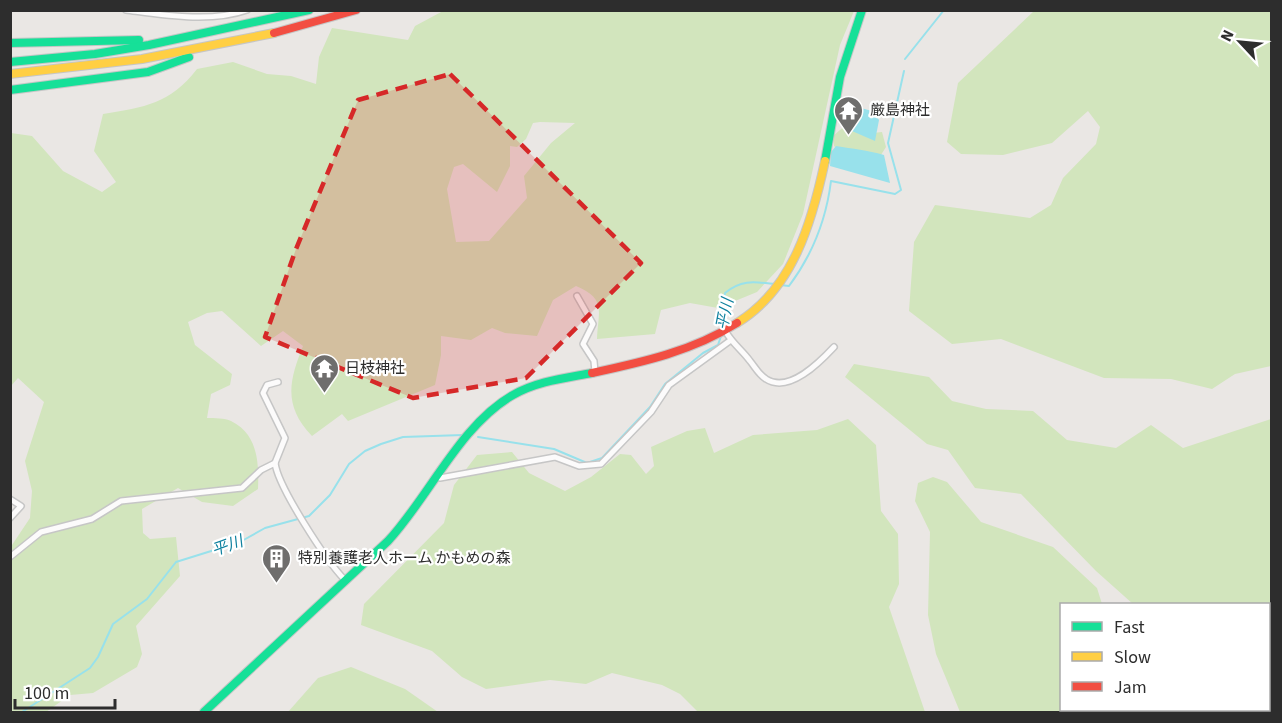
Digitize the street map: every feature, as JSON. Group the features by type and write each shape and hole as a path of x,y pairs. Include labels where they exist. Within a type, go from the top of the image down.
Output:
{"main road":[{"path":"10,62 95,54 183,38 309,10"},
{"path":"10,96 148,72 192,56 259,42 356,10"},
{"path":"205,712 397,530 440,478 482,420 504,400 540,383 678,351 723,333 746,318 776,288 808,230 845,56 862,10"},
{"path":"10,74 130,62 291,30"},
{"path":"10,43 129,41 163,36 183,38"},
{"path":"10,90 89,81"}],"street":[{"path":"126,10 190,16 235,15 247,10"},
{"path":"577,296 592,324 583,344 594,361 595,372"},
{"path":"723,333 766,380 797,377 812,369 834,347"},
{"path":"440,478 555,457 579,466 601,464 651,412 669,385 700,361 725,347 731,340"},
{"path":"278,382 267,386 263,393 285,438 275,463 277,475 299,513 345,580"},
{"path":"10,557 41,532 92,519 121,501 189,491 242,488 261,470 275,463"},
{"path":"10,498 21,506 10,518"}],"highlighted area":[{"path":"450,74 641,263 526,378 413,398 265,337 296,249 358,100"}],"green space":[{"path":"443,11 854,11 840,45 803,214 783,264 757,292 718,308 690,303 661,310 655,334 597,339 599,313 597,301 576,286 553,300 537,336 505,333 492,328 471,340 441,336 441,355 435,385 348,421 342,414 312,436 296,414 291,393 294,371 303,346 283,331 261,346 222,311 207,313 188,322 195,345 232,374 230,385 211,394 207,418 229,420 247,433 257,459 258,489 233,506 202,502 178,488 142,509 143,533 150,539 176,537 180,576 136,626 142,654 137,667 93,693 70,695 46,712 11,712 10,548 30,518 32,491 25,461 44,402 18,378 11,386 11,133 32,136 63,171 102,192 116,182 94,151 103,114 156,102 177,90 197,69 233,62 267,74 291,76 316,84 319,57 332,28 408,40 415,26","holes":["533,123 575,123 551,143 524,176 527,198 489,241 456,242 447,189 454,167 463,164 497,192 510,166 510,146 517,147 526,139"]},
{"path":"1034,11 1271,11 1271,366 1235,374 1212,389 1171,379 1104,378 1001,339 952,344 909,311 914,242 935,205 1030,218 1051,205 1063,178 1096,144 1100,127 1088,111 1052,143 1003,155 961,154 947,142 958,83"},
{"path":"847,124 873,133 882,132 886,147 879,158 838,150 834,146 833,136"},
{"path":"854,364 929,377 952,401 986,409 1033,411 1067,440 1116,448 1151,425 1183,448 1271,419 1271,712 960,712 936,654 928,615 930,532 915,501 918,483 933,477 947,482 981,522 1053,547 1097,588 1102,603 1060,603 1060,711 1270,711 1270,603 1132,603 1096,571 1021,494 975,488 948,450 927,444 845,377"},
{"path":"848,419 876,445 881,511 898,534 899,584 889,607 925,712 698,712 680,694 662,685 612,673 586,684 550,680 486,689 462,677 432,651 361,625 364,604 444,523 454,485 477,455 512,452 529,473 565,491 591,477 620,454 631,455 646,474 654,466 651,447 687,431 705,428 714,453 753,435 817,430"},
{"path":"351,667 405,689 438,712 288,712 318,678"}],"water":[{"path":"861,108 872,111 879,120 875,141 845,128 850,115"},
{"path":"836,146 884,155 890,183 830,166 831,152"}],"waterway":[{"name":"平川","path":"905,59 944,10"},
{"name":"平川","path":"780,285 789,286 812,249 826,210 831,181 895,194 901,190 888,143 904,71"},
{"name":"平川","path":"722,330 725,293 743,283 775,284"},
{"name":"平川","path":"478,437 554,449 587,463 602,458 650,407 665,384 703,353 718,345 721,336"},
{"name":"平川","path":"22,712 90,668 98,657 113,624 147,599 176,562 240,542 265,528 309,516 330,495 349,464 365,451 403,437 463,435"}],"traffic: fast":[{"path":"10,62 95,54 149,45 309,10"},
{"path":"825,161 840,77 862,10"},
{"path":"10,43 139,40"},
{"path":"10,90 148,72 189,57"},
{"path":"204,712 388,541 461,443 494,408 532,386 592,373"}],"traffic: slow":[{"path":"10,74 142,59 274,33"},
{"path":"737,323 773,292 786,273 806,230 825,161"}],"traffic: jam":[{"path":"274,33 356,10"},
{"path":"592,373 649,360 685,348 737,323"}],"place":[{"name":"厳島神社","path":"849,136"},
{"name":"日枝神社","path":"324,394"},
{"name":"特別養護老人ホーム かもめの森","path":"277,584"}]}
